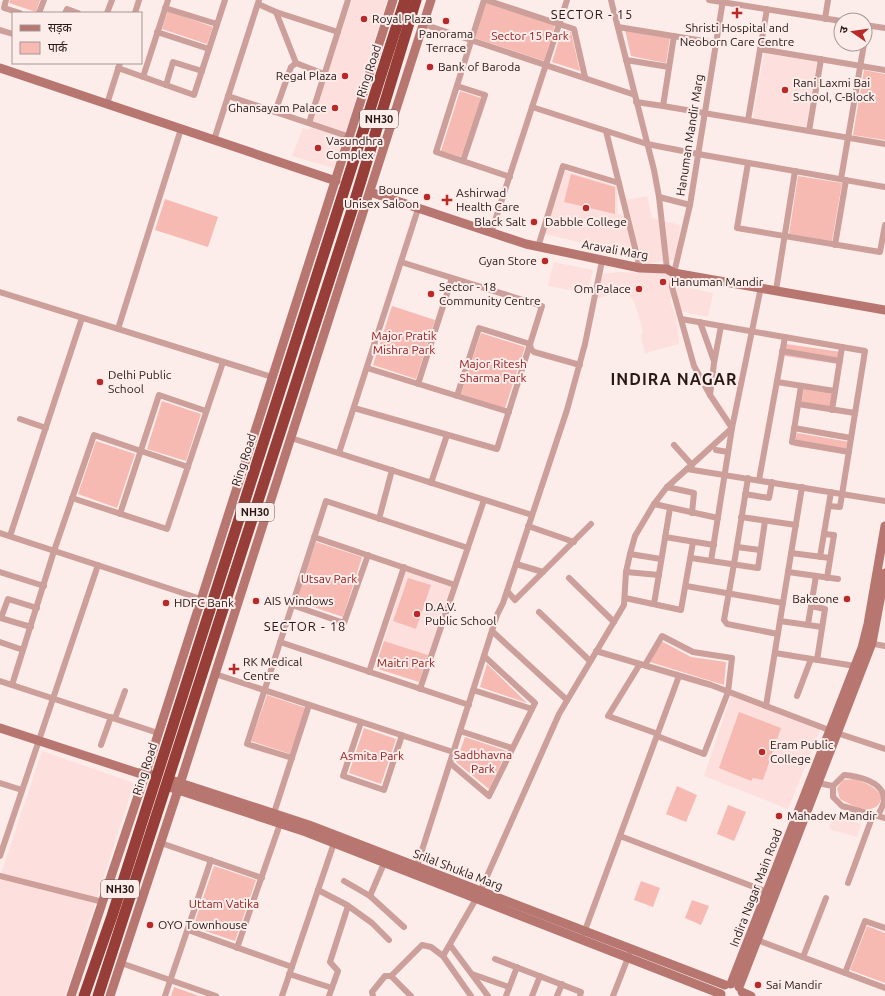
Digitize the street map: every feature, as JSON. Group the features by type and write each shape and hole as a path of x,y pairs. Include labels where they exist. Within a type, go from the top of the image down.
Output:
{"highway":[{"name":"Ring Road","path":"84,996 112,916 405,0"},
{"name":"Ring Road","path":"98,996 342,238 416,0"}],"street":[{"path":"6,0 4,8 17,12"},
{"path":"39,12 44,0"},
{"path":"107,12 112,0"},
{"path":"135,12 139,0"},
{"path":"143,77 168,0"},
{"path":"107,104 119,66 143,77 194,95 225,0"},
{"path":"309,123 348,0"},
{"path":"71,996 103,902 142,775 158,733 393,0"},
{"path":"110,996 161,843 431,0"},
{"path":"510,177 436,152 485,0 574,29 585,77"},
{"path":"491,233 567,0"},
{"path":"611,0 659,197 672,287 694,366 710,395 732,428"},
{"path":"709,0 723,1 833,20"},
{"path":"825,19 828,0"},
{"name":"Hanuman Mandir Marg","path":"670,271 690,205 723,1"},
{"path":"214,140 258,2 276,12 338,32"},
{"path":"165,8 217,24"},
{"path":"66,12 67,9 75,12"},
{"path":"748,120 767,9"},
{"path":"276,12 296,63 324,74"},
{"path":"423,24 472,39 635,95"},
{"path":"873,26 885,28"},
{"path":"618,27 716,43"},
{"path":"0,30 12,34"},
{"path":"158,32 209,49"},
{"path":"663,106 674,36"},
{"path":"760,49 885,70"},
{"path":"835,245 848,137 863,52"},
{"path":"809,131 821,59"},
{"path":"626,60 669,67"},
{"path":"166,85 174,62 202,71"},
{"path":"275,112 291,67 296,63"},
{"path":"0,68 336,181"},
{"path":"457,86 485,95 463,161"},
{"path":"228,96 350,137"},
{"path":"636,102 885,144"},
{"path":"532,107 647,144 885,187"},
{"path":"118,329 181,129"},
{"path":"606,131 640,268"},
{"path":"748,163 737,228 880,252 885,224"},
{"path":"538,247 563,166 619,183"},
{"path":"776,290 795,171"},
{"name":"Aravali Marg","path":"370,192 491,233 538,247 640,268 670,271 885,310"},
{"path":"659,197 690,205"},
{"path":"339,453 418,209"},
{"path":"415,870 492,631 507,591 567,410 585,344 602,261"},
{"path":"354,408 497,450 542,306 401,262"},
{"path":"418,384 452,278"},
{"path":"712,561 732,428 760,287"},
{"path":"0,292 272,377"},
{"path":"10,536 82,318"},
{"path":"681,319 865,351 840,508 828,506"},
{"path":"700,322 714,363"},
{"path":"710,395 721,326"},
{"path":"457,396 479,328 530,344"},
{"path":"760,480 785,337"},
{"path":"530,344 531,349 534,352 580,365"},
{"path":"832,410 842,347"},
{"path":"782,351 840,361"},
{"path":"72,498 167,529 223,362"},
{"path":"367,368 509,412"},
{"path":"777,382 835,391"},
{"path":"801,386 792,441 793,443 849,452"},
{"path":"120,514 159,395 206,411"},
{"path":"798,404 855,413"},
{"path":"20,419 46,428"},
{"path":"443,956 478,895 559,714 624,605 626,572 635,536 666,487 732,428"},
{"path":"794,428 851,438"},
{"path":"12,685 54,551 94,435 188,467"},
{"path":"431,483 447,435"},
{"path":"290,438 532,515"},
{"path":"674,445 689,467 724,475 885,501"},
{"path":"716,450 728,452"},
{"path":"379,519 392,470"},
{"path":"748,478 730,594 724,620 727,624 778,634"},
{"path":"745,494 769,498 772,482"},
{"path":"666,487 694,493 692,513"},
{"path":"766,706 802,487"},
{"path":"820,557 831,492"},
{"path":"420,689 484,500"},
{"path":"292,758 247,744 326,501 468,548"},
{"path":"654,504 718,518"},
{"path":"654,604 670,508"},
{"path":"741,517 796,525"},
{"path":"691,558 758,568 765,520"},
{"path":"507,591 515,600 591,524"},
{"path":"528,526 574,542"},
{"name":"Indira Nagar Main Road","path":"736,989 757,940 771,894 818,783 855,666 868,643 868,624 885,526"},
{"path":"0,533 201,599"},
{"path":"824,534 834,535 828,578"},
{"path":"314,537 455,584"},
{"path":"665,537 714,545"},
{"path":"625,598 681,610 693,542"},
{"path":"737,547 760,550"},
{"path":"791,553 830,558"},
{"path":"630,554 661,559"},
{"path":"292,605 344,623 368,555"},
{"path":"516,564 543,572"},
{"path":"0,856 98,565"},
{"path":"369,672 404,567"},
{"path":"0,572 44,586"},
{"path":"626,572 659,576"},
{"path":"788,572 838,579"},
{"name":"Indira Nagar Main Road","path":"736,989 868,643 885,573"},
{"path":"808,624 816,576"},
{"path":"569,578 614,622"},
{"path":"686,586 783,603"},
{"path":"31,627 1,618 8,599 36,608"},
{"path":"797,696 814,660 825,609 811,606"},
{"path":"539,612 590,661"},
{"path":"780,621 822,627"},
{"path":"492,631 567,700"},
{"path":"662,636 693,652 732,658 728,692 704,754 608,716 643,665 662,636"},
{"path":"0,642 23,650"},
{"path":"280,642 469,705"},
{"path":"868,643 885,646"},
{"path":"596,651 728,692 834,732 885,749"},
{"path":"775,653 855,666"},
{"path":"450,763 489,796 534,703 484,656"},
{"path":"215,674 453,752"},
{"path":"583,936 679,676"},
{"path":"0,681 158,733"},
{"path":"473,690 532,709"},
{"path":"101,745 125,692"},
{"path":"272,817 309,705"},
{"path":"361,722 343,776 384,790 402,735"},
{"path":"0,728 156,779"},
{"path":"460,731 512,748"},
{"path":"833,786 844,775 859,776 878,785 884,794 884,801 876,815 848,883"},
{"path":"0,783 22,790"},
{"name":"Srilal Shukla Marg","path":"167,783 336,839 630,954 736,989 751,996"},
{"path":"818,783 833,786"},
{"path":"833,786 834,797 842,806 885,818"},
{"path":"237,948 282,820"},
{"path":"620,836 771,894"},
{"path":"282,996 336,839"},
{"path":"161,843 262,878"},
{"path":"370,896 386,859"},
{"path":"166,996 211,860"},
{"path":"0,876 103,902"},
{"path":"344,881 370,896 404,927"},
{"path":"318,890 348,906 372,923 389,940"},
{"path":"803,957 826,898"},
{"path":"329,996 338,971 330,962 348,906"},
{"path":"845,973 866,921 885,928"},
{"path":"188,930 292,967"},
{"path":"757,940 885,988"},
{"path":"450,944 488,996"},
{"path":"373,996 372,992 385,976 390,976 422,945 431,947 443,956 471,996"},
{"path":"613,996 630,954"},
{"name":"Srilal Shukla Marg","path":"630,954 721,995"},
{"path":"495,959 581,992 580,996"},
{"path":"121,963 216,996"},
{"path":"506,996 517,967"},
{"path":"289,974 332,988"},
{"path":"472,974 509,987"},
{"path":"390,976 411,996"},
{"path":"532,996 540,976"},
{"path":"557,996 562,984"},
{"path":"721,995 721,990 736,989"}],"shaded area":[{"path":"352,0 387,0 334,168 292,156 303,128 309,130"},
{"name":"Rani Laxmi Bai School, C-Block","path":"764,53 817,62 806,127 753,118"},
{"path":"565,171 617,186 618,214 631,218 626,200 647,196 652,218 680,225 676,260 649,263 634,255 545,234"},
{"path":"554,262 593,270 587,293 548,286"},
{"path":"669,271 672,290 670,302 676,315 679,344 645,353 641,337 643,331 634,301 626,291 597,298 602,274 618,272 652,273"},
{"path":"674,285 713,293 708,317 680,311"},
{"name":"D.A.V. Public School","path":"406,571 452,587 428,655 384,641"},
{"name":"Eram Public College","path":"731,696 821,728 788,809 704,776"},
{"path":"42,751 134,783 65,996 0,996 0,877"},
{"path":"833,816 861,824 857,837 829,829"}],"green space":[{"path":"10,0 40,0 36,12 9,3"},
{"name":"Sector 15 Park","path":"486,2 555,25 544,61 475,38"},
{"path":"168,11 213,27 207,44 162,29"},
{"path":"562,30 571,32 580,71 552,62"},
{"path":"625,30 670,38 666,63 631,56"},
{"path":"864,70 885,74 885,140 853,135"},
{"path":"460,91 481,98 461,157 441,151"},
{"path":"571,174 615,187 615,214 564,202"},
{"path":"798,176 842,183 832,241 789,234"},
{"path":"165,199 218,217 208,247 155,230"},
{"name":"Major Pratik Mishra Park","path":"392,306 435,320 416,379 373,365"},
{"name":"Major Ritesh Sharma Park","path":"481,333 525,347 505,408 461,394"},
{"path":"786,344 841,352 839,364 785,356"},
{"path":"804,388 834,393 831,410 801,405"},
{"path":"162,401 201,414 186,461 147,449"},
{"path":"797,433 850,442 848,454 794,446"},
{"path":"96,441 135,454 117,508 78,494"},
{"name":"Utsav Park","path":"316,542 362,557 343,617 296,601"},
{"path":"408,578 431,585 416,629 393,621"},
{"name":"Maitri Park","path":"384,641 428,655 419,682 375,668"},
{"path":"661,641 691,657 726,662 724,685 650,662"},
{"path":"487,664 527,703 480,687"},
{"path":"267,695 306,708 290,754 251,741"},
{"path":"739,712 781,728 763,780 753,778 751,781 719,768"},
{"name":"Asmita Park","path":"364,728 396,739 381,784 349,773"},
{"name":"Sadbhavna Park","path":"465,737 507,751 489,789 456,762"},
{"path":"855,779 873,788 882,797 879,804 875,808 864,809 851,805 840,799 837,788 843,780"},
{"path":"677,786 697,795 686,822 666,814"},
{"path":"728,805 746,812 734,841 717,834"},
{"name":"Uttam Vatika","path":"214,866 256,880 235,941 193,927"},
{"path":"641,881 660,888 653,907 634,900"},
{"path":"692,900 709,906 701,925 685,918"},
{"path":"867,926 885,933 885,983 850,970"},
{"path":"174,987 199,996 171,996"}],"place":[{"name":"Shristi Hospital and Neoborn Care Centre","path":"737,13"},
{"name":"Royal Plaza","path":"364,19"},
{"name":"Panorama Terrace","path":"446,21"},
{"name":"Bank of Baroda","path":"430,67"},
{"name":"Regal Plaza","path":"345,76"},
{"name":"Rani Laxmi Bai School, C-Block","path":"785,90"},
{"name":"Ghansayam Palace","path":"335,108"},
{"name":"Vasundhra Complex","path":"318,148"},
{"name":"Bounce Unisex Saloon","path":"427,197"},
{"name":"Ashirwad Health Care","path":"447,200"},
{"name":"Dabble College","path":"586,208"},
{"name":"Black Salt","path":"534,222"},
{"name":"Gyan Store","path":"545,261"},
{"name":"Hanuman Mandir","path":"663,282"},
{"name":"Om Palace","path":"639,289"},
{"name":"Sector - 18 Community Centre","path":"431,294"},
{"name":"Delhi Public School","path":"100,382"},
{"name":"Bakeone","path":"847,599"},
{"name":"AIS Windows","path":"256,601"},
{"name":"HDFC Bank","path":"166,603"},
{"name":"D.A.V. Public School","path":"417,614"},
{"name":"RK Medical Centre","path":"234,669"},
{"name":"Eram Public College","path":"762,752"},
{"name":"Mahadev Mandir","path":"779,816"},
{"name":"OYO Townhouse","path":"150,925"},
{"name":"Sai Mandir","path":"758,985"}],"district":[{"name":"SECTOR - 15","path":"592,14"},
{"name":"INDIRA NAGAR","path":"674,379"},
{"name":"SECTOR - 18","path":"305,626"}]}
